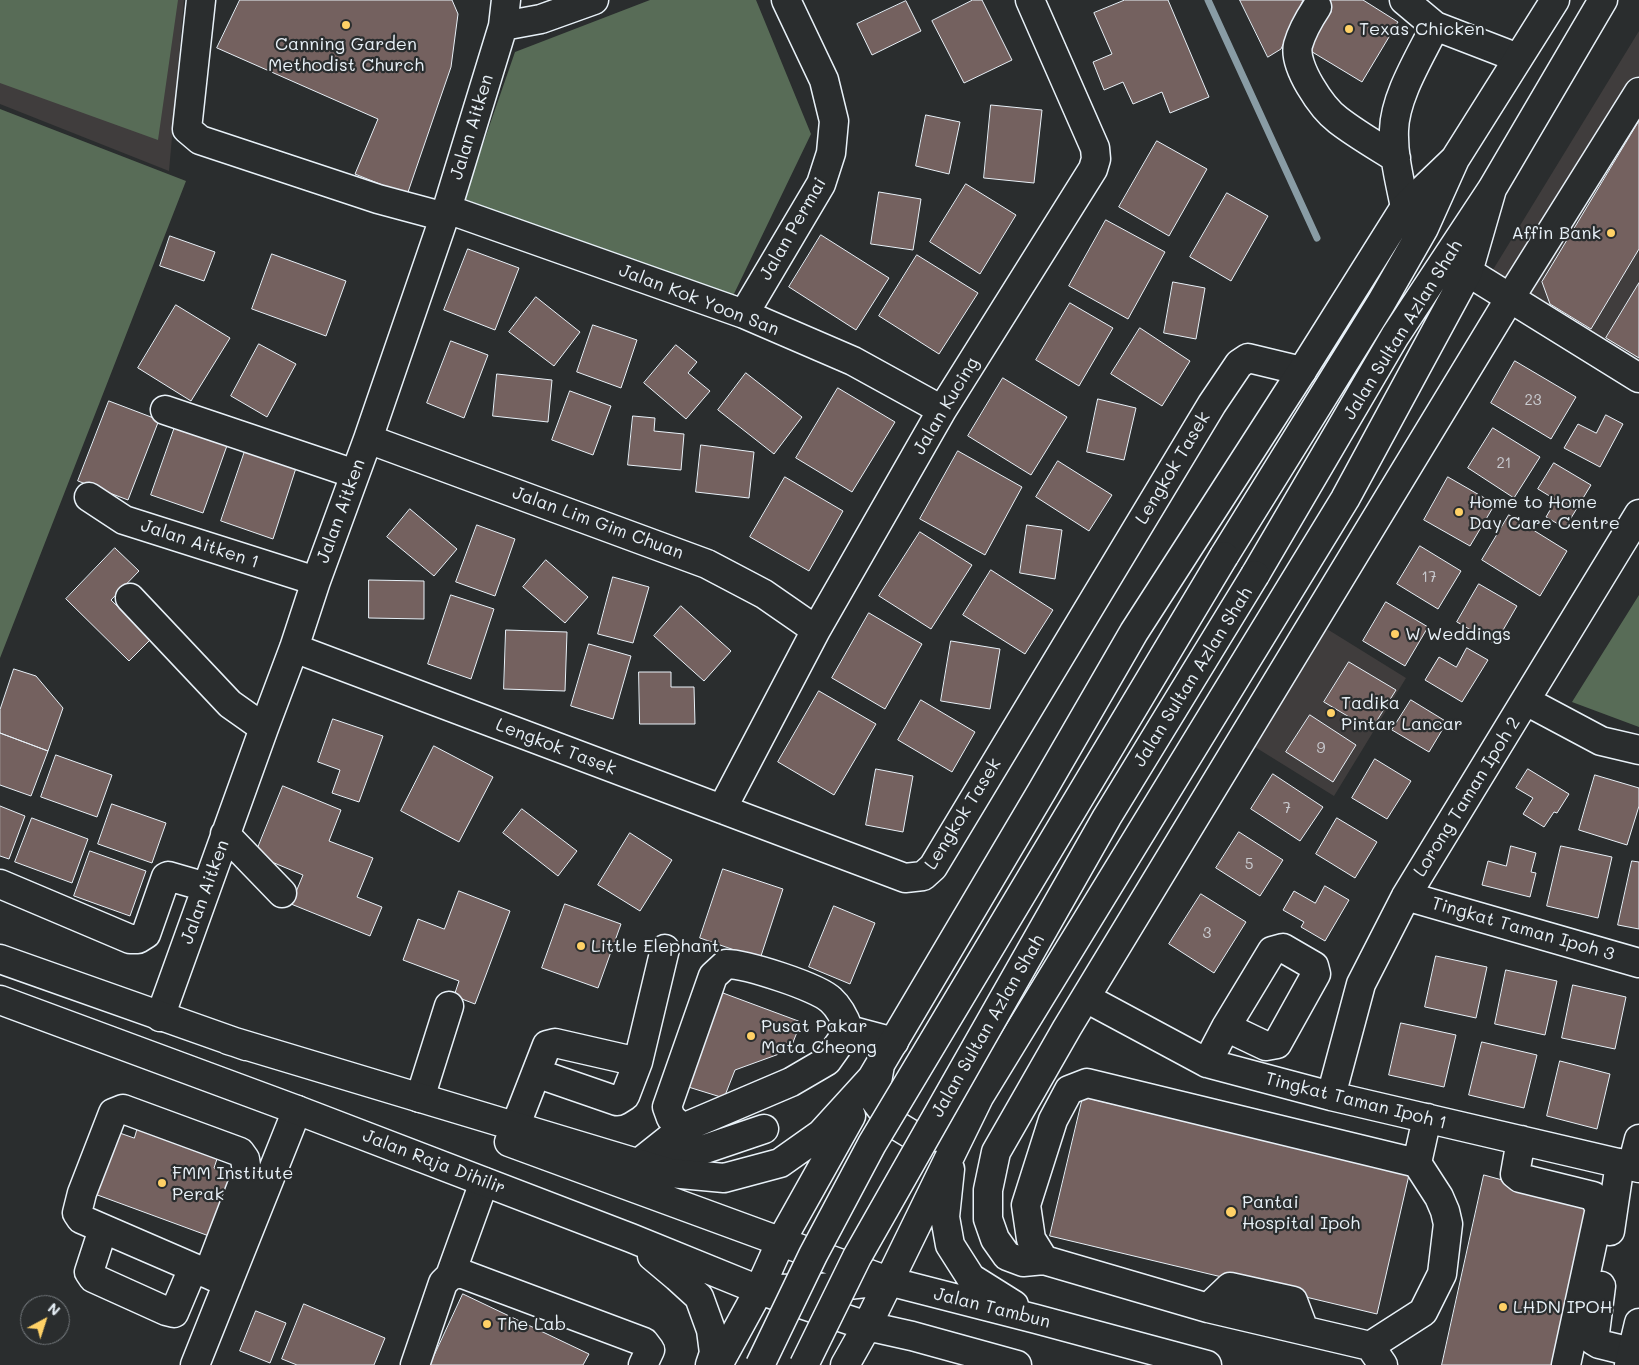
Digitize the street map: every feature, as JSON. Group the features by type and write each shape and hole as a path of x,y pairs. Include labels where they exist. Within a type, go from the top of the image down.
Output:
{"main road":[{"name":"Jalan Kok Yoon San","path":"201,0 187,128 200,140 378,199 446,213 744,314 853,361 942,410"},
{"name":"Jalan Aitken","path":"160,1016 294,648 446,213 502,26 506,0"},
{"path":"502,26 541,20 594,0"},
{"name":"Jalan Permai","path":"744,314 821,184 832,153 834,121 824,80 786,0"},
{"name":"Jalan Kucing","path":"722,810 816,630 942,410 1093,170 1096,159 1095,148 1030,0"},
{"path":"1404,0 1435,26 1518,58"},
{"name":"Jalan Sultan Azlan Shah","path":"760,1365 813,1255 872,1144 1224,556 1381,303 1424,228 1454,159 1555,0"},
{"name":"Jalan Sultan Azlan Shah","path":"804,1365 857,1257 1102,826 1255,575 1395,336 1492,189 1602,0"},
{"path":"1317,7 1306,24 1298,46 1299,64 1311,88 1336,119 1396,158"},
{"path":"1405,207 1396,158 1394,129 1401,97 1435,26"},
{"path":"1044,1260 1031,1239 1026,1205 1053,1120 1069,1090 1087,1082 1416,1163 1439,1197 1448,1224 1442,1274 1423,1312 1377,1355 1304,1330 1208,1308 1044,1260 1024,1262 1007,1256 995,1238 988,1219 988,1190 996,1152 1086,998 1510,298 1639,92"},
{"path":"718,1365 759,1290 781,1241 882,1061 1134,632 1302,372 1405,207 1454,159"},
{"path":"882,1061 874,1099 891,1122 919,1139 954,1134 979,1097 1345,499 1468,272 1492,189"},
{"path":"1468,272 1639,378"},
{"name":"Lengkok Tasek","path":"294,648 905,878 923,876 932,867 1212,404 1239,364 1248,358 1302,372"},
{"path":"165,410 355,474"},
{"name":"Jalan Lim Gim Chuan","path":"368,439 707,564 764,594 816,630"},
{"name":"Jalan Aitken 1","path":"89,497 124,520 316,581"},
{"name":"Lorong Taman Ipoh 2","path":"1331,1096 1361,984 1406,896 1639,514"},
{"path":"130,598 230,704 264,728"},
{"path":"1526,701 1601,741 1639,750"},
{"path":"226,834 282,893"},
{"path":"0,884 130,939 138,939 146,934 166,877 206,887"},
{"name":"Tingkat Taman Ipoh 3","path":"1406,896 1639,963"},
{"path":"536,1073 616,1101 625,1096 638,1062 665,949"},
{"path":"0,959 781,1241 822,1288 867,1326 912,1336 1000,1364"},
{"path":"683,1128 671,1118 667,1107 713,976 726,964 745,966 817,990 831,1000 843,1015 849,1030 882,1061"},
{"name":"Tingkat Taman Ipoh 1","path":"1086,998 1206,1063 1331,1096 1630,1165"},
{"name":"Jalan Raja Dihilir","path":"0,1000 297,1110 631,1238 759,1290 867,1326"},
{"path":"420,1098 449,1006"},
{"path":"1206,1063 1226,1027"},
{"path":"645,1165 683,1128 791,1082 827,1061 849,1030"},
{"path":"228,1040 670,1173 724,1178 780,1163 820,1134 882,1061"},
{"path":"515,1126 547,1045 555,1043 638,1062"},
{"path":"845,1365 867,1326 979,1097"},
{"path":"195,1365 209,1275 247,1172 246,1159 240,1152 123,1109 114,1113 82,1193 77,1213 81,1219 209,1275"},
{"path":"103,1229 89,1272 93,1278 174,1313 209,1275 297,1110"},
{"path":"1416,1163 1427,1118"},
{"path":"645,1165 764,1129"},
{"path":"1566,1365 1583,1335 1604,1221 1630,1165 1639,1139"},
{"path":"1521,1140 1515,1174 1520,1178 1593,1196 1600,1208 1604,1221"},
{"path":"952,1150 945,1217 950,1245 971,1278 1036,1319"},
{"path":"450,1276 484,1182"},
{"path":"631,1238 678,1276 699,1297 711,1330 714,1353 710,1365"},
{"name":"Jalan Tambun","path":"781,1241 888,1281 1207,1365"},
{"path":"415,1365 443,1283 450,1276 460,1272 644,1342 650,1350 643,1365"},
{"path":"759,1290 822,1288 888,1281"},
{"path":"1583,1335 1631,1358 1639,1323"}],"shaded area":[{"path":"0,0 184,0 169,171 0,104"},
{"path":"1639,31 1639,361 1491,273"},
{"name":"Tadika Pintar Lancar","path":"1327,629 1406,678 1334,796 1255,747"}],"green space":[{"path":"0,0 178,0 158,140 0,83"},
{"path":"650,0 756,0 811,134 732,298 464,199 515,52"},
{"path":"0,109 186,181 0,658"},
{"path":"1639,595 1639,727 1572,702"}],"building":[{"path":"240,0 452,0 458,14 451,67 407,195 355,174 378,119 217,48"},
{"path":"973,0 982,0 1012,60 964,83 932,21"},
{"path":"1125,0 1168,0 1209,97 1170,113 1162,92 1133,104 1123,82 1104,90 1093,62 1112,54 1094,13"},
{"path":"1240,0 1303,0 1281,49 1268,57"},
{"path":"1310,0 1363,0 1398,22 1362,82 1304,47"},
{"path":"906,1 921,31 872,55 857,24"},
{"path":"991,105 1042,110 1034,183 984,178"},
{"path":"926,115 960,122 949,174 916,166"},
{"path":"1639,121 1639,249 1591,329 1550,304 1542,282"},
{"path":"1157,141 1207,169 1169,236 1119,207"},
{"path":"966,184 1016,215 980,274 930,242"},
{"path":"879,192 921,199 913,250 871,244"},
{"path":"1227,193 1268,216 1231,281 1190,257"},
{"path":"1106,220 1165,252 1128,319 1069,286"},
{"path":"821,235 889,278 856,330 789,287"},
{"path":"170,236 215,252 204,281 160,266"},
{"path":"468,249 519,268 495,330 444,310"},
{"path":"272,254 346,281 326,336 252,309"},
{"path":"917,255 978,293 939,354 879,316"},
{"path":"1173,282 1205,288 1196,339 1164,333"},
{"path":"1639,283 1639,358 1606,338"},
{"path":"536,297 580,332 554,366 509,332"},
{"path":"1070,303 1113,328 1079,386 1036,360"},
{"path":"176,305 230,338 191,401 138,368"},
{"path":"593,325 637,340 621,388 577,372"},
{"path":"1140,328 1190,361 1162,406 1111,374"},
{"path":"451,341 488,355 464,418 427,403"},
{"path":"259,344 296,364 267,417 231,396"},
{"path":"676,345 697,362 688,373 710,391 686,419 644,383"},
{"path":"1515,361 1576,397 1551,439 1491,403"},
{"path":"746,373 802,417 774,454 718,410"},
{"path":"497,374 552,380 548,422 493,416"},
{"path":"1003,378 1067,417 1031,475 968,436"},
{"path":"838,388 895,422 852,492 796,458"},
{"path":"570,391 611,406 593,455 552,440"},
{"path":"1098,399 1136,408 1124,460 1087,452"},
{"path":"109,401 159,420 128,500 78,481"},
{"path":"1606,415 1623,424 1600,467 1564,448 1578,424 1596,433"},
{"path":"633,416 655,418 654,431 684,434 681,470 628,465"},
{"path":"177,421 229,440 203,513 151,495"},
{"path":"1493,428 1540,457 1514,498 1468,468"},
{"path":"701,445 754,452 749,498 696,492"},
{"path":"245,451 296,468 273,539 221,521"},
{"path":"958,451 1022,487 985,555 920,519"},
{"path":"1058,461 1112,495 1089,531 1036,497"},
{"path":"1554,463 1591,485 1565,528 1546,517 1556,500 1538,489"},
{"path":"785,477 843,511 809,571 750,537"},
{"name":"Home to Home Day Care Centre","path":"1448,477 1495,504 1470,546 1424,520"},
{"path":"410,509 457,549 434,576 387,537"},
{"path":"1509,515 1567,551 1540,596 1482,560"},
{"path":"477,525 515,539 495,596 456,582"},
{"path":"1027,525 1062,530 1055,579 1020,573"},
{"path":"920,532 972,565 931,629 879,596"},
{"path":"1420,546 1461,571 1438,609 1397,584"},
{"path":"115,548 139,571 111,600 151,639 129,661 66,599"},
{"path":"546,560 588,597 565,623 523,587"},
{"path":"991,570 1053,610 1025,654 963,615"},
{"path":"613,577 649,587 633,643 598,634"},
{"path":"369,580 424,581 424,619 369,618"},
{"path":"1479,584 1517,606 1495,644 1457,622"},
{"path":"451,595 494,609 471,679 428,664"},
{"name":"W Weddings","path":"1386,602 1428,627 1405,666 1363,641"},
{"path":"681,606 731,651 704,681 654,636"},
{"path":"869,613 922,644 885,709 832,678"},
{"path":"506,630 567,632 565,691 504,689"},
{"path":"951,641 1000,649 990,709 941,701"},
{"path":"589,644 631,656 613,719 571,706"},
{"path":"1467,648 1488,660 1462,702 1425,680 1439,657 1456,667"},
{"path":"1349,662 1396,690 1371,730 1324,702"},
{"path":"14,669 36,676 63,708 48,751 0,733 0,710"},
{"path":"639,672 671,672 671,687 694,687 695,724 640,724"},
{"path":"819,691 876,724 834,795 778,762"},
{"path":"921,700 975,732 952,772 898,740"},
{"path":"1411,700 1447,722 1429,752 1392,730"},
{"path":"1310,715 1356,745 1333,782 1286,752"},
{"path":"333,719 383,736 359,802 332,793 340,770 318,762"},
{"path":"0,733 48,751 31,796 0,785"},
{"path":"434,746 493,777 459,842 401,811"},
{"path":"56,755 112,775 97,817 41,797"},
{"path":"1375,759 1411,781 1387,819 1352,798"},
{"path":"876,769 913,776 903,832 866,825"},
{"path":"1528,769 1569,794 1557,813 1554,812 1544,827 1523,814 1533,798 1516,788"},
{"path":"1273,774 1323,807 1300,841 1251,809"},
{"path":"1595,775 1639,788 1639,806 1627,845 1579,830"},
{"path":"283,786 341,810 329,841 373,858 357,897 382,907 370,936 291,904 303,875 255,855"},
{"path":"112,804 166,823 152,863 98,844"},
{"path":"0,806 25,816 9,859 0,856"},
{"path":"522,809 577,851 558,876 503,833"},
{"path":"32,818 88,839 72,883 15,862"},
{"path":"1337,818 1377,842 1355,878 1316,854"},
{"path":"1239,832 1283,860 1260,896 1216,868"},
{"path":"630,833 672,860 640,911 598,885"},
{"path":"1511,846 1536,853 1531,872 1536,873 1530,897 1482,885 1488,861 1506,866"},
{"path":"1561,846 1612,857 1598,918 1547,906"},
{"path":"90,851 146,871 130,916 74,896"},
{"path":"1632,861 1639,862 1639,929 1618,925"},
{"path":"723,869 783,889 760,959 700,938"},
{"path":"1325,886 1349,900 1325,941 1301,927 1304,922 1283,910 1294,891 1315,903"},
{"path":"459,891 510,911 475,1004 454,996 459,981 403,960 418,919 444,929"},
{"path":"1201,894 1246,922 1214,973 1169,944"},
{"name":"Little Elephant","path":"565,904 621,924 598,988 542,968"},
{"path":"834,906 875,923 850,984 809,967"},
{"path":"1436,956 1487,967 1476,1018 1425,1007"},
{"path":"1506,970 1557,981 1545,1035 1495,1024"},
{"path":"1573,985 1626,997 1615,1049 1562,1038"},
{"name":"Pusat Pakar Mata Cheong","path":"723,993 801,1022 790,1050 735,1070 724,1098 685,1086"},
{"path":"1401,1023 1456,1035 1444,1087 1389,1075"},
{"path":"1482,1042 1537,1055 1524,1108 1469,1095"},
{"path":"1560,1061 1610,1074 1597,1129 1547,1116"},
{"path":"1083,1097 1409,1175 1377,1314 1050,1236"},
{"name":"FMM Institute Perak","path":"138,1127 218,1156 214,1168 232,1174 209,1236 92,1193 114,1131 134,1138"},
{"path":"1484,1175 1594,1205 1558,1365 1442,1365"},
{"name":"The Lab","path":"463,1294 589,1354 583,1365 430,1365"},
{"path":"304,1304 385,1338 374,1365 297,1365 282,1359"},
{"path":"256,1311 286,1323 270,1363 240,1351"}],"waterway":[{"path":"1208,0 1317,238"}],"place":[{"name":"Canning Garden Methodist Church","path":"346,25"},
{"name":"Texas Chicken","path":"1349,29"},
{"name":"Affin Bank","path":"1611,233"},
{"name":"Home to Home Day Care Centre","path":"1459,512"},
{"name":"W Weddings","path":"1395,634"},
{"name":"Tadika Pintar Lancar","path":"1331,713"},
{"name":"Little Elephant","path":"581,946"},
{"name":"Pusat Pakar Mata Cheong","path":"751,1036"},
{"name":"FMM Institute Perak","path":"162,1183"},
{"name":"Pantai Hospital Ipoh","path":"1231,1212"},
{"name":"LHDN IPOH","path":"1503,1307"},
{"name":"The Lab","path":"487,1324"}]}
